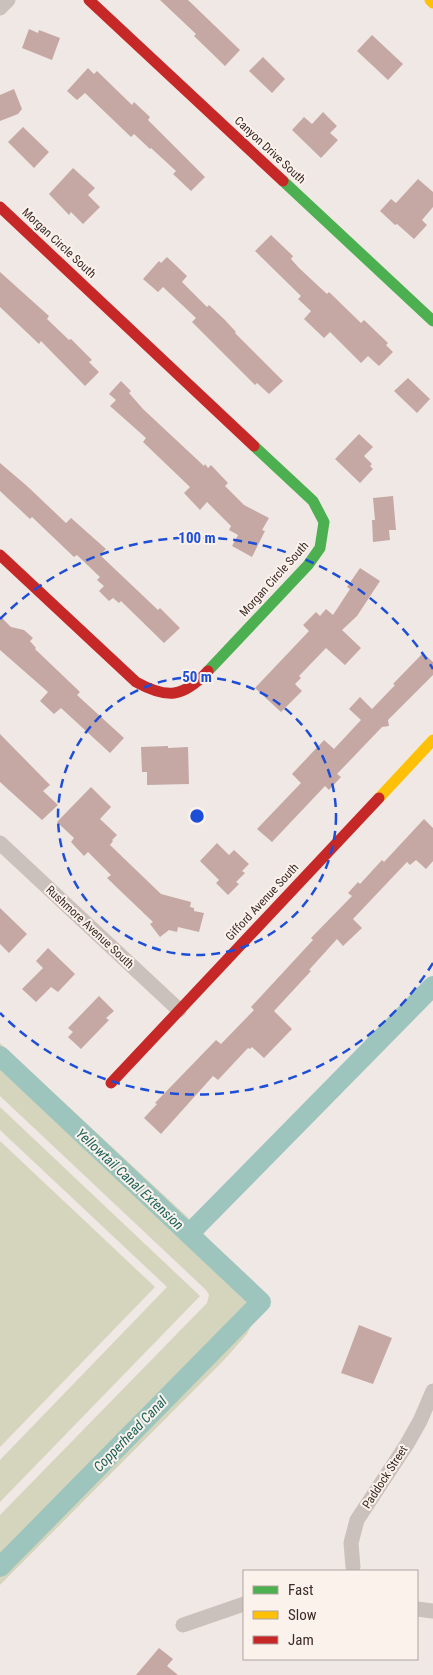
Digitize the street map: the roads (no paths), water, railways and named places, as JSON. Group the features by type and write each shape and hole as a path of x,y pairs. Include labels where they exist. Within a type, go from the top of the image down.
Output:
{"street":[{"path":"0,8 8,0"},
{"name":"Canyon Drive South","path":"89,0 433,321"},
{"path":"430,0 433,3"},
{"name":"Morgan Circle South","path":"0,207 313,501 324,522 320,548 308,564 197,683 178,694 157,694 136,682 0,555"},
{"name":"Gifford Avenue South","path":"111,1083 433,740"},
{"name":"Rushmore Avenue South","path":"0,843 179,1010"},
{"name":"Paddock Street","path":"350,1570 352,1544 357,1520 407,1444 420,1421 433,1391"},
{"path":"183,1625 243,1604"},
{"path":"418,1609 433,1611"}],"waterway":[{"path":"189,1234 433,986"},
{"name":"Copperhead Canal","path":"0,1056 261,1302 0,1567"}],"water label":[{"name":"Yellowtail Canal Extension","path":"130,1179"}]}
